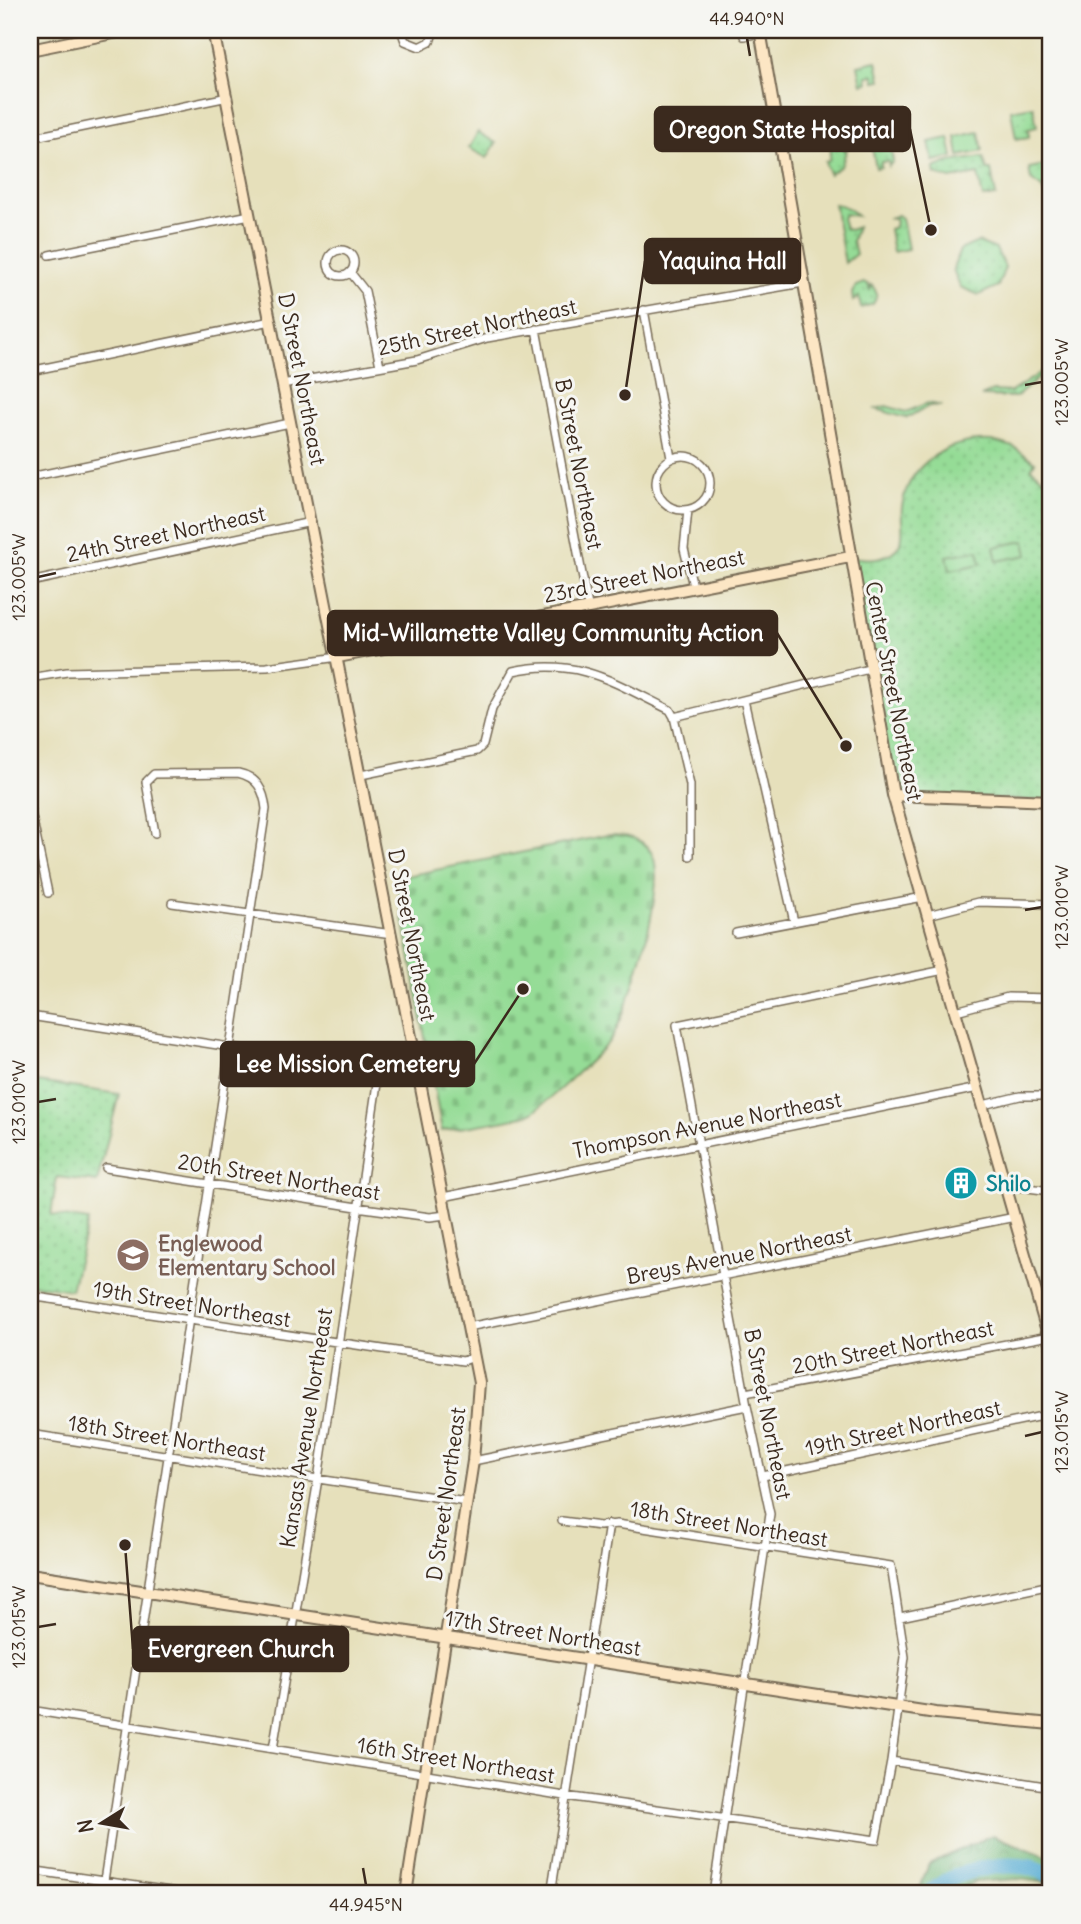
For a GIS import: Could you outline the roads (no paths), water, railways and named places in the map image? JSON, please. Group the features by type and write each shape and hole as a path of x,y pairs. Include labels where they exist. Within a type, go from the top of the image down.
{"street":[{"path":"30,50 128,30"},
{"name":"D Street Northeast","path":"214,30 480,1392 473,1461 406,1894"},
{"path":"401,30 405,41 420,47 430,42 434,30"},
{"path":"744,36 760,32"},
{"name":"Center Street Northeast","path":"760,32 892,795 1048,1322 1050,1340"},
{"path":"30,138 228,97"},
{"path":"49,255 250,215"},
{"path":"350,272 365,291 380,366"},
{"name":"25th Street Northeast","path":"282,384 438,355 487,338 803,283"},
{"path":"644,310 671,458"},
{"path":"30,371 271,321"},
{"name":"B Street Northeast","path":"536,329 588,606"},
{"path":"30,477 290,423"},
{"path":"688,456 696,459 707,471 708,494 696,507 688,510 671,508 658,496 655,479 658,470 671,458 688,456"},
{"path":"688,510 684,549 693,586"},
{"name":"24th Street Northeast","path":"30,582 311,522"},
{"name":"23rd Street Northeast","path":"30,678 67,672 267,667 338,657 588,606 850,557"},
{"path":"361,775 477,751 483,745 492,709 510,675 516,670 563,666 581,669 670,710 690,785 690,856"},
{"path":"674,717 869,668"},
{"path":"744,700 794,922"},
{"path":"102,1894 251,913 266,809 265,796 249,775 224,771 148,777 147,788 155,833"},
{"path":"892,795 1051,801"},
{"path":"30,807 48,893"},
{"path":"736,933 923,897"},
{"path":"929,915 978,902 1051,904"},
{"path":"172,903 392,934"},
{"name":"B Street Northeast","path":"713,1894 770,1514 747,1406 677,1025 944,970"},
{"path":"956,1011 1008,997 1051,998"},
{"path":"30,1016 405,1074 419,1072"},
{"name":"Kansas Avenue Northeast","path":"273,1749 318,1479 379,1070"},
{"name":"Thompson Avenue Northeast","path":"443,1197 978,1088"},
{"path":"983,1105 1020,1096 1051,1096"},
{"name":"20th Street Northeast","path":"106,1168 430,1217 446,1215"},
{"path":"1008,1189 1020,1187 1051,1191"},
{"name":"Breys Avenue Northeast","path":"468,1327 1016,1217"},
{"name":"19th Street Northeast","path":"30,1296 337,1344 463,1361 474,1357"},
{"name":"20th Street Northeast","path":"745,1393 1050,1340"},
{"path":"473,1461 747,1406"},
{"name":"19th Street Northeast","path":"763,1476 1051,1414"},
{"name":"18th Street Northeast","path":"30,1434 466,1502"},
{"name":"18th Street Northeast","path":"562,1521 600,1527 608,1524 891,1566 900,1617"},
{"path":"551,1894 585,1658 608,1524"},
{"name":"17th Street Northeast","path":"30,1574 899,1707 1051,1724"},
{"path":"1051,1585 900,1617 905,1657 891,1761 1051,1787"},
{"name":"16th Street Northeast","path":"30,1710 565,1796 876,1840 891,1761"},
{"path":"30,1870 190,1894"}],"waterway":[{"path":"930,1894 954,1877 988,1867 1023,1866 1051,1876"}],"place":[{"name":"Oregon State Hospital","path":"931,230"},
{"name":"Yaquina Hall","path":"625,395"},
{"name":"Mid-Willamette Valley Community Action","path":"846,746"},
{"name":"Lee Mission Cemetery","path":"523,989"},
{"name":"Shilo","path":"961,1183"},
{"name":"Englewood Elementary School","path":"133,1255"},
{"name":"Evergreen Church","path":"125,1545"}]}
